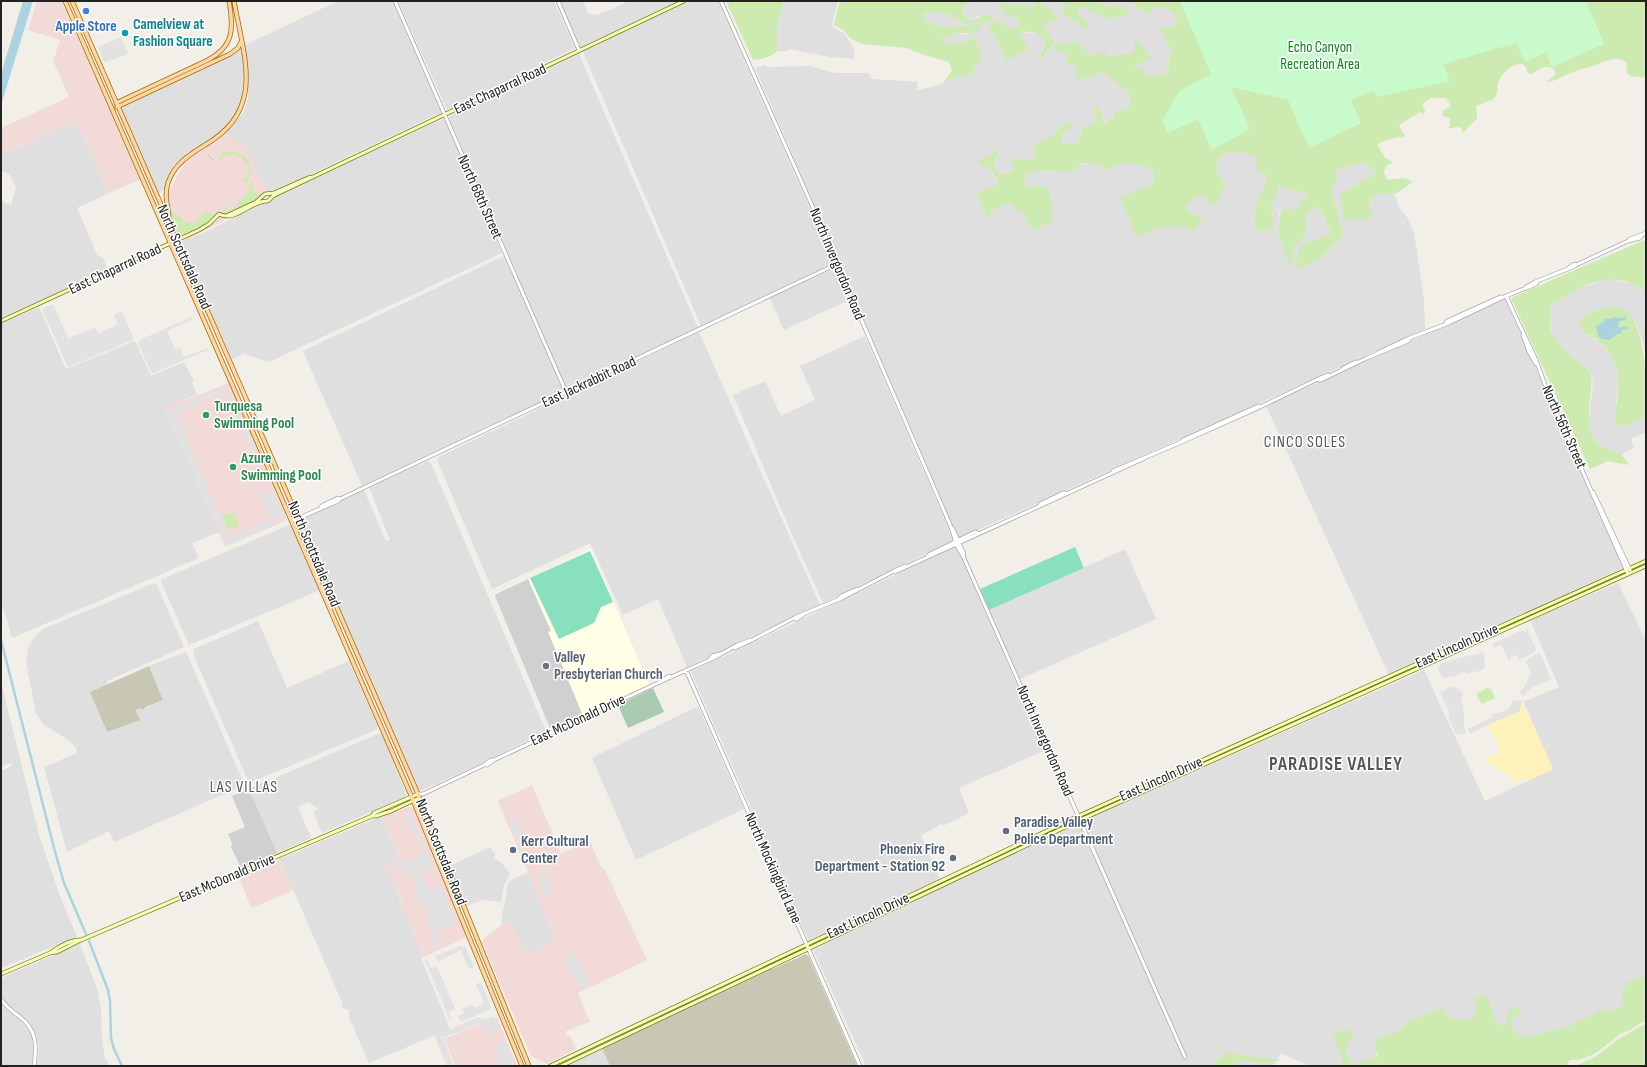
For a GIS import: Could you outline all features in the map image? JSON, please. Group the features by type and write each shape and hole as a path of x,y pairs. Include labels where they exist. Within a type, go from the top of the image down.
{"main road":[{"name":"North Scottsdale Road","path":"65,1 172,243 412,799 522,1066"},
{"name":"North Scottsdale Road","path":"72,1 419,796 529,1066"},
{"path":"112,107 116,102 174,76 210,58 223,49 228,42 232,31 229,1"},
{"path":"169,223 166,203 166,189 173,171 183,160 221,135 230,126 239,113 243,102 247,79 234,1"},
{"name":"East Chaparral Road","path":"1,321 172,243 210,224 218,214 225,217 233,216 254,204 265,194 270,196 316,176 684,1"},
{"path":"112,107 118,107 233,52 240,46 241,42"},
{"path":"174,76 176,80"},
{"name":"East Chaparral Road","path":"254,204 269,201 270,196"},
{"path":"263,197 265,201"},
{"path":"260,448 267,446"},
{"path":"268,466 274,463"},
{"name":"East Lincoln Drive","path":"1080,818 1322,706 1646,561"},
{"name":"East Lincoln Drive","path":"561,1066 751,976 894,903 992,857 1646,566"},
{"path":"1322,706 1324,710"},
{"name":"East McDonald Drive","path":"1,974 50,953 57,952 81,940 372,816 374,813 419,796"},
{"name":"East Lincoln Drive","path":"855,924 895,908 971,872 1040,836"},
{"path":"992,857 994,861"},
{"path":"969,868 971,872"},
{"path":"894,903 895,908"},
{"name":"East Lincoln Drive","path":"550,1066 749,972 807,947"},
{"path":"749,972 751,976"}],"street":[{"name":"North 68th Street","path":"395,1 566,392"},
{"path":"558,1 579,50"},
{"name":"North Invergordon Road","path":"721,1 837,264 963,556 1185,1057"},
{"name":"East McDonald Drive","path":"419,796 662,681 738,647 795,618 797,619 804,614 957,542 1321,380 1377,353 1408,341 1467,312 1536,284 1536,282 1575,266 1628,241 1640,238 1646,233"},
{"name":"East Jackrabbit Road","path":"292,521 335,499 340,498 837,264"},
{"name":"North 56th Street","path":"1504,297 1523,334 1592,490 1598,508 1630,573"},
{"name":"North Mockingbird Lane","path":"686,670 860,1066"},
{"path":"1,999 9,1009 27,1023 33,1032 36,1046 34,1066"}],"shaded area":[{"path":"37,1 62,1 141,179 109,193 77,122 1,155 1,128 69,97 53,61 60,40 28,30"},
{"path":"338,1 392,1 441,111 440,113 271,193 265,188 236,143 226,133 243,113 248,99 248,76 245,45"},
{"path":"398,1 554,1 575,48 447,110"},
{"path":"560,1 583,1 588,13 596,15 629,1 679,1 580,48"},
{"path":"689,1 718,1 834,263 701,326 583,52"},
{"path":"783,1 838,1 832,25 834,28 844,33 855,50 853,59 830,57 788,49 787,51 777,51 777,27"},
{"path":"971,1 1037,1 1063,1 1065,8 1062,13 1088,30 1087,22 1078,15 1079,8 1084,8 1108,19 1114,7 1104,6 1098,1 1127,1 1133,5 1153,9 1158,7 1172,11 1177,21 1175,26 1159,27 1172,52 1169,59 1168,71 1160,75 1143,76 1134,65 1134,53 1117,54 1109,57 1091,56 1053,48 1065,53 1068,58 1064,64 1074,64 1082,79 1103,72 1130,95 1132,103 1126,110 1102,124 1101,111 1098,106 1092,109 1096,116 1093,125 1082,126 1080,139 1077,144 1062,144 1063,134 1071,129 1056,130 1055,135 1046,140 1033,159 1015,158 1011,172 1004,174 996,172 995,156 999,156 998,152 978,164 990,169 994,177 998,180 1009,179 1032,232 1041,186 1034,188 1023,185 1026,174 1039,170 1047,172 1092,163 1107,170 1126,162 1140,164 1151,169 1154,175 1154,183 1165,226 1180,226 1190,214 1186,207 1193,197 1201,196 1225,185 1216,171 1218,161 1223,153 1238,152 1255,156 1267,175 1267,183 1260,194 1256,205 1257,214 1254,224 1274,224 1271,206 1280,186 1307,194 1297,209 1282,209 1279,213 1280,226 1292,263 1295,245 1306,234 1306,213 1319,207 1332,233 1312,240 1321,257 1344,236 1335,206 1336,201 1330,191 1336,170 1363,162 1376,171 1368,178 1340,194 1373,218 1369,202 1376,194 1385,192 1394,193 1401,211 1407,217 1414,233 1424,298 1425,329 958,538 755,68 765,65 767,67 810,66 833,73 869,73 872,79 918,82 917,90 936,86 955,77 968,76 972,74 977,65 979,46 973,36 963,43 945,44 942,36 955,33 968,35 975,32 962,25 956,28 944,27 929,23 924,18 925,12 948,14 965,23 979,22 986,15 977,16 974,20 970,21 963,13 962,9","holes":["1037,1 1055,14 1044,26 1056,42 1051,44 1045,55 1040,55 1046,42 1043,37 1038,33 1022,32 1002,63 1005,56 993,33 987,27 1005,24 1008,29 1019,27 1020,23 1003,8 1005,3 1014,6 1023,4 1032,8"]},
{"path":"121,37 128,54 104,62 98,47"},
{"path":"241,50 245,72 245,87 242,100 235,115 218,134 187,153 174,165 165,190 158,193 122,110 124,106"},
{"path":"579,54 698,328 567,389 449,118 450,115"},
{"path":"442,119 445,120 502,253 269,362 244,354 232,359 182,247 183,241 203,233 275,197"},
{"path":"77,122 109,193 77,208 97,255 103,258 108,270 1,318 1,201 11,205 16,187 9,174 1,171 1,155"},
{"path":"226,133 236,143 246,146 265,188 271,193 262,197 262,201 186,240 182,235 179,236 176,233 172,224 167,195 187,159 217,141"},
{"path":"504,256 563,391 362,486 303,351"},
{"path":"833,269 847,301 784,330 770,298"},
{"path":"1613,279 1636,285 1646,293 1646,354 1640,333 1633,317 1587,335 1599,342 1613,357 1615,363 1619,378 1614,419 1626,426 1646,416 1646,432 1631,439 1634,448 1621,455 1611,452 1599,444 1592,435 1589,428 1593,384 1591,372 1563,350 1553,337 1549,316 1552,305 1573,291 1600,281"},
{"path":"1505,299 1569,441 1623,568 1389,675 1267,408 1267,405"},
{"path":"53,304 68,338 95,327 98,334 118,324 114,315 122,311 133,340 68,367 42,309"},
{"path":"39,307 66,369 135,341 151,376 184,362 194,381 192,382 197,394 165,409 219,532 192,543 199,558 12,638 1,600 1,324"},
{"path":"192,317 193,319 167,331 175,349 180,348 184,357 207,348 208,350 153,373 151,372 138,343 140,342 139,340"},
{"path":"699,332 820,605 687,667 658,599 623,615 590,543 492,589 437,460 439,457"},
{"path":"865,336 954,541 823,603 793,537 733,395 765,381 781,416 815,400 800,366"},
{"path":"229,383 286,515 285,521 225,547 165,408"},
{"path":"223,387 226,393 195,404 195,406 187,410 186,408 176,415 228,535 226,536 228,539 234,537 233,535 272,519 274,525 227,546 225,545 167,412"},
{"path":"230,391 262,465 258,467 256,457 254,458 249,447 251,446 250,443 248,444 243,431 243,426 241,427 226,393"},
{"path":"428,461 431,463 546,731 481,764 420,791 302,521 303,519 364,490 386,541 390,540 369,487"},
{"path":"274,491 285,515 281,519 282,522 279,523 276,516 271,518 261,496"},
{"path":"289,525 292,527 318,591 189,645 161,582 162,579"},
{"path":"956,546 1046,750 959,788 969,813 943,826 942,824 921,835 940,879 809,941 691,672"},
{"path":"591,549 649,684 583,716 548,632 550,630 528,579"},
{"path":"1125,549 1156,619 1020,679 989,610"},
{"name":"Valley Presbyterian Church","path":"528,579 551,631 548,632 583,716 554,729 550,728 495,596 496,594"},
{"path":"154,583 157,585 184,647 107,681 108,685 90,692 107,732 135,710 140,708 143,710 163,700 149,666 186,652 245,785 114,842 109,831 67,852 44,767 77,753 76,748 68,740 43,724 36,713 26,662 28,648 41,630"},
{"path":"1618,583 1646,641 1646,1010 1515,1044 1380,1042 1373,1066 1309,1066 1281,1053 1273,1066 866,1066 813,950 1074,825 1424,670 1485,801 1553,769 1524,703 1525,701 1559,687 1530,620"},
{"path":"258,621 287,688 349,661 378,727 376,730 249,783 193,654 194,649"},
{"path":"1527,629 1536,649 1533,653 1519,660 1517,655 1510,658 1511,660 1509,661 1501,645 1495,648 1492,644 1523,630 1525,632"},
{"path":"1484,652 1485,667 1483,670 1466,674 1465,672 1460,673 1460,675 1445,678 1441,676 1437,667 1440,666 1440,663"},
{"path":"1540,653 1551,679 1538,686 1535,683 1536,685 1523,696 1519,692 1525,686 1531,672 1526,662 1530,657"},
{"path":"149,666 163,700 146,707 143,710 140,708 135,710 140,720 107,732 90,692"},
{"path":"1,682 39,835 60,896 77,937 1,968 1,771 10,767 12,764 11,763 1,767"},
{"path":"1451,687 1457,688 1462,692 1463,696 1461,697 1464,713 1465,734 1456,734 1448,717 1450,714 1440,692"},
{"path":"653,688 664,712 628,728 618,705"},
{"path":"1522,700 1520,711 1483,727 1471,734 1469,732 1468,729 1493,717 1493,714 1506,711 1510,707 1512,701"},
{"path":"698,706 744,809 636,860 592,758"},
{"path":"380,733 406,793 406,797 322,833 313,812 318,809 309,802 298,807 311,838 277,853 249,789"},
{"path":"532,785 561,854 590,841 600,865 605,870 647,960 578,993 590,1022 566,1031 566,1035 571,1037 576,1049 547,1064 531,1056 482,942 485,937 503,924 511,922 523,948 528,953 556,940 498,801"},
{"path":"249,789 277,853 241,868 231,847 232,843 228,834 245,827 232,796"},
{"path":"409,807 413,808 466,934 465,938 424,957 419,945 414,939 415,935 406,915 403,912 403,904 393,883 391,882 385,863 399,857 382,816"},
{"path":"409,811 433,868 421,874 429,891 441,887 455,923 445,928 443,924 435,928 441,942 438,944 439,948 437,949 430,934 431,928 428,927 426,916 431,914 425,902 421,903 416,899 413,891 418,889 414,878 411,874 407,876 400,865 391,869 389,863 400,858 405,862 424,853 414,829 410,831 404,817"},
{"path":"382,816 399,858 385,864 415,935 414,939 419,945 424,957 421,958 450,1029 369,1063 349,1017 349,1011 347,1009 343,1009 343,1005 280,859"},
{"path":"514,818 526,845 522,847 520,844 518,845 508,821"},
{"path":"490,847 495,854 494,859 501,862 510,874 504,885 501,902 482,900 466,906 449,866"},
{"path":"280,859 294,890 251,908 239,877"},
{"path":"543,870 551,890 550,893 545,895 538,878 538,871"},
{"path":"528,872 556,940 528,953 523,948 511,922 501,923 508,883"},
{"path":"80,944 97,988 101,1008 102,1040 105,1059 110,1066 37,1066 39,1047 36,1034 28,1021 5,1002 1,994 1,978"},
{"path":"460,946 465,946 474,967 469,969 461,950 437,962 435,956"},
{"path":"576,953 588,980 586,981 587,987 582,989 576,983 565,957"},
{"path":"806,954 809,957 857,1066 610,1066 602,1048 764,971 775,968"},
{"path":"427,959 430,968 437,966 455,1009 449,1012 452,1020 450,1020 425,960"},
{"path":"481,982 491,1005 490,1010 461,1022 458,1016 464,1013 462,1009 472,1005 474,1008 484,1003 476,984"},
{"path":"1,1003 22,1021 31,1034 34,1050 32,1066 1,1066"},
{"path":"494,1016 499,1027 498,1030 488,1034 481,1023 443,1038 454,1066 447,1066 435,1037 437,1036 436,1035 479,1017 485,1020"},
{"path":"497,1017 517,1066 454,1066 455,1064 444,1039"},
{"path":"505,1040 515,1066 498,1066 498,1056 492,1045"},
{"path":"602,1048 610,1066 565,1066"}],"green space":[{"path":"726,1 783,1 777,27 777,51 766,58 753,60"},
{"path":"840,1 971,1 962,9 963,13 970,21 987,15 994,17 984,24 979,22 965,24 948,14 925,12 924,18 936,25 951,27 980,25 982,27 970,34 953,33 952,36 942,36 945,44 963,43 973,36 981,55 981,62 977,65 972,74 968,76 955,77 944,82 952,70 949,62 906,48 862,44 851,39 843,30 834,25"},
{"path":"1037,1 1046,6 1059,19 1045,24 1044,26 1056,42 1051,45 1040,60 1040,55 1046,42 1039,34 1022,32 1020,34 1029,50 1002,63 1005,56 993,33 987,27 999,20 1008,28 1013,29 1019,27 1020,23 1013,16 1007,15 1003,8 997,4 1023,4 1032,8"},
{"path":"1063,1 1098,1 1105,6 1110,7 1118,4 1128,9 1127,15 1108,19 1084,8 1079,8 1078,15 1087,22 1089,28 1088,30 1061,13 1065,8"},
{"path":"1127,1 1646,1 1646,78 1630,76 1627,72 1626,62 1617,59 1573,72 1549,82 1546,82 1555,75 1555,70 1548,67 1543,67 1532,74 1527,73 1527,69 1523,64 1512,66 1501,77 1495,97 1492,100 1476,106 1477,119 1463,133 1461,128 1457,127 1447,129 1450,125 1450,118 1443,116 1442,111 1451,106 1446,98 1431,98 1422,104 1425,111 1424,115 1420,112 1399,125 1405,136 1377,144 1385,158 1394,162 1386,166 1384,172 1387,180 1404,178 1413,182 1396,193 1382,193 1373,197 1369,202 1373,218 1344,221 1340,194 1368,178 1376,171 1363,162 1336,170 1337,181 1330,191 1336,201 1335,206 1344,236 1321,257 1301,269 1298,269 1296,262 1300,245 1332,233 1319,207 1306,213 1306,234 1295,245 1292,263 1290,266 1278,232 1280,214 1282,209 1297,209 1307,194 1280,186 1271,206 1274,224 1270,231 1258,230 1254,224 1256,205 1266,183 1267,175 1257,170 1255,156 1238,152 1224,153 1218,161 1216,171 1225,185 1219,199 1212,205 1201,196 1194,197 1186,207 1190,214 1204,217 1193,231 1185,228 1165,227 1137,237 1120,198 1154,183 1154,175 1151,169 1133,163 1119,165 1107,170 1097,165 1084,163 1072,172 1042,171 1026,174 1024,185 1032,187 1046,187 1050,195 1052,206 1052,221 1032,232 1025,216 1010,202 995,209 988,218 977,194 999,183 990,169 978,164 978,162 996,151 998,152 999,156 995,156 996,172 1004,174 1011,172 1013,168 1012,160 1015,158 1033,159 1036,154 1033,145 1054,135 1063,125 1071,122 1072,124 1071,129 1063,134 1062,143 1076,144 1080,139 1082,126 1093,125 1096,116 1092,109 1098,106 1101,111 1103,124 1113,118 1115,110 1126,110 1131,103 1130,95 1103,72 1082,79 1075,78 1076,67 1074,64 1064,64 1068,58 1065,53 1053,49 1056,45 1076,41 1091,56 1104,51 1109,57 1117,54 1134,53 1134,42 1138,41 1151,59 1135,65 1136,69 1142,68 1144,76 1160,75 1168,71 1169,59 1172,52 1159,27 1175,26 1177,21 1172,11 1158,7 1153,9 1151,14 1148,14"},
{"name":"Echo Canyon Recreation Area","path":"1180,1 1586,1 1604,44 1552,67 1546,53 1525,62 1516,43 1443,64 1450,81 1378,97 1373,91 1351,100 1361,123 1309,148 1288,100 1231,87 1250,129 1212,150 1198,119 1168,133 1162,121 1179,91 1211,74"},
{"path":"225,151 237,152 245,157 249,162 252,172 247,183 241,179 249,176 248,169 250,170 239,156 227,155 221,157 220,165 219,157"},
{"path":"251,182 254,185 251,192 253,189 252,191 255,194 258,190 259,192 256,194 258,193 256,200 224,214 223,211 227,206 227,209 230,211 238,205 249,192 248,190 250,187 248,186"},
{"path":"169,212 175,213 185,221 191,223 197,221 202,215 208,212 212,212 215,215 209,223 179,236 175,233"},
{"path":"1644,240 1646,244 1646,293 1640,288 1627,282 1607,280 1578,289 1552,305 1550,327 1554,336 1566,352 1591,372 1589,419 1593,437 1602,446 1622,456 1629,465 1608,461 1590,469 1511,298"},
{"path":"1618,306 1632,316 1638,329 1645,366 1646,416 1626,426 1617,425 1614,419 1618,378 1613,359 1599,342 1584,332 1580,327 1580,323 1583,318 1592,312"},
{"path":"233,512 239,526 228,530 222,516"},
{"path":"1075,547 1084,568 989,610 980,589"},
{"path":"590,551 613,602 601,607 594,623 559,639 530,578"},
{"path":"1487,688 1491,689 1495,698 1482,704 1476,694"},
{"path":"1644,976 1646,986 1646,1021 1620,1034 1590,1056 1577,1060 1570,1060 1568,1066 1339,1066 1342,1063 1342,1058 1332,1035 1348,1029 1352,1031 1354,1036 1346,1046 1346,1053 1352,1064 1357,1064 1378,1056 1374,1046 1376,1040 1387,1034 1398,1032 1410,1020 1443,1008 1448,1017 1459,1020 1471,1019 1476,1011 1474,998 1482,995 1488,1000 1496,1022 1502,1026 1507,1022 1509,1011 1516,1006 1523,1012 1512,1019 1511,1024 1517,1034 1523,1038 1570,1026 1600,1010 1615,1010 1622,1005 1624,1001 1621,993 1628,981"},
{"path":"1643,1025 1646,1025 1646,1066 1575,1066 1595,1057 1617,1040"},
{"path":"1226,1053 1281,1060 1267,1063 1236,1061 1236,1063 1240,1066 1211,1066"}],"sand":[{"path":"1522,701 1553,769 1528,781 1526,778 1516,783 1512,778 1483,760 1499,753 1498,744 1487,725 1520,711"}],"water":[{"path":"23,1 33,1 1,105 1,74"},
{"path":"1614,317 1626,317 1625,320 1619,321 1618,326 1619,328 1626,326 1628,328 1627,330 1623,329 1621,333 1615,335 1610,340 1602,339 1598,336 1596,326 1604,322 1605,318 1611,319"}],"waterway":[{"path":"208,154 213,160"},
{"path":"1,640 64,883 86,934"},
{"path":"89,941 108,990 110,1001 111,1038 114,1049 122,1066"}],"place":[{"name":"Apple Store","path":"86,11"},
{"name":"Camelview at Fashion Square","path":"125,33"},
{"name":"Turquesa Swimming Pool","path":"206,415"},
{"name":"Azure Swimming Pool","path":"233,467"},
{"name":"Valley Presbyterian Church","path":"546,666"},
{"name":"Paradise Valley Police Department","path":"1006,831"},
{"name":"Kerr Cultural Center","path":"513,850"},
{"name":"Phoenix Fire Department - Station 92","path":"953,858"}],"district":[{"name":"CINCO SOLES","path":"1305,442"},
{"name":"PARADISE VALLEY","path":"1336,764"},
{"name":"LAS VILLAS","path":"244,787"}]}
